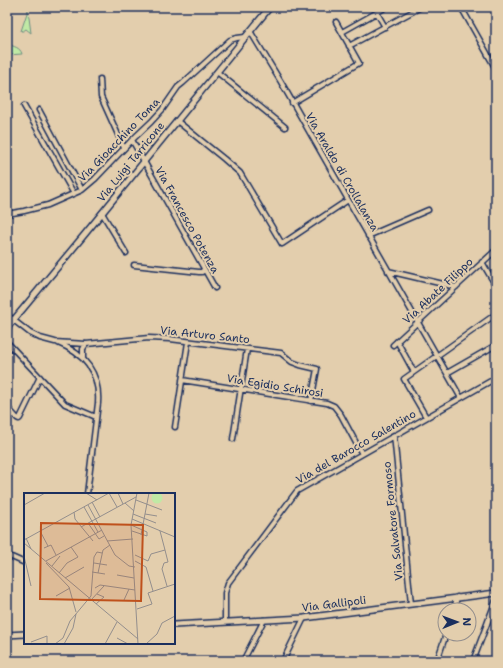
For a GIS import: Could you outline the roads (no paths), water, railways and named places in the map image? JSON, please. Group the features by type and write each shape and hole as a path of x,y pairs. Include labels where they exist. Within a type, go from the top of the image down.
{"main road":[{"name":"Via Luigi Tarricone","path":"7,328 270,7"},
{"name":"Via Gallipoli","path":"175,625 304,618 496,593"},
{"path":"7,635 24,634"}],"street":[{"path":"350,46 421,7"},
{"path":"461,7 496,69"},
{"path":"342,32 383,9"},
{"path":"377,13 384,27"},
{"path":"292,103 359,63 336,22"},
{"name":"Via Araldo di Crollalanza","path":"250,31 461,398"},
{"name":"Via Gioacchino Toma","path":"7,214 48,205 82,190 95,179 151,122 173,96 178,87 230,40 245,37"},
{"path":"217,72 285,126"},
{"path":"100,79 101,97 124,148"},
{"path":"24,106 74,194"},
{"path":"39,110 82,190"},
{"path":"177,121 240,173 282,244 348,200"},
{"name":"Via Francesco Potenza","path":"132,140 215,288"},
{"path":"368,236 428,210"},
{"path":"102,213 126,253"},
{"name":"Via Abate Filippo","path":"393,345 496,250"},
{"path":"482,262 496,286"},
{"path":"134,265 199,272 202,272 204,269"},
{"path":"388,271 456,287"},
{"path":"426,417 404,379 496,314"},
{"name":"Via Arturo Santo","path":"7,315 30,333 40,338 66,346 83,358"},
{"name":"Via Arturo Santo","path":"55,342 86,344 149,338 170,339 247,350 281,353 292,362 317,369 311,401"},
{"path":"397,341 414,372"},
{"path":"7,342 65,404 96,417"},
{"path":"175,427 188,342"},
{"path":"86,344 83,349 83,358 91,370 99,393 87,493"},
{"path":"447,373 496,345"},
{"path":"233,439 247,350"},
{"path":"7,407 17,418 20,418 40,376"},
{"name":"Via del Barocco Salentino","path":"225,622 225,592 228,583 298,491 496,378"},
{"name":"Via Egidio Schirosi","path":"182,380 327,403 334,406 342,415 362,454"},
{"name":"Via Salvatore Formoso","path":"394,435 411,604"},
{"path":"7,555 24,563"},
{"path":"456,602 457,597"},
{"path":"473,661 496,600"},
{"path":"282,661 304,618"},
{"path":"243,661 264,620"},
{"path":"442,661 437,661 443,642"}]}
